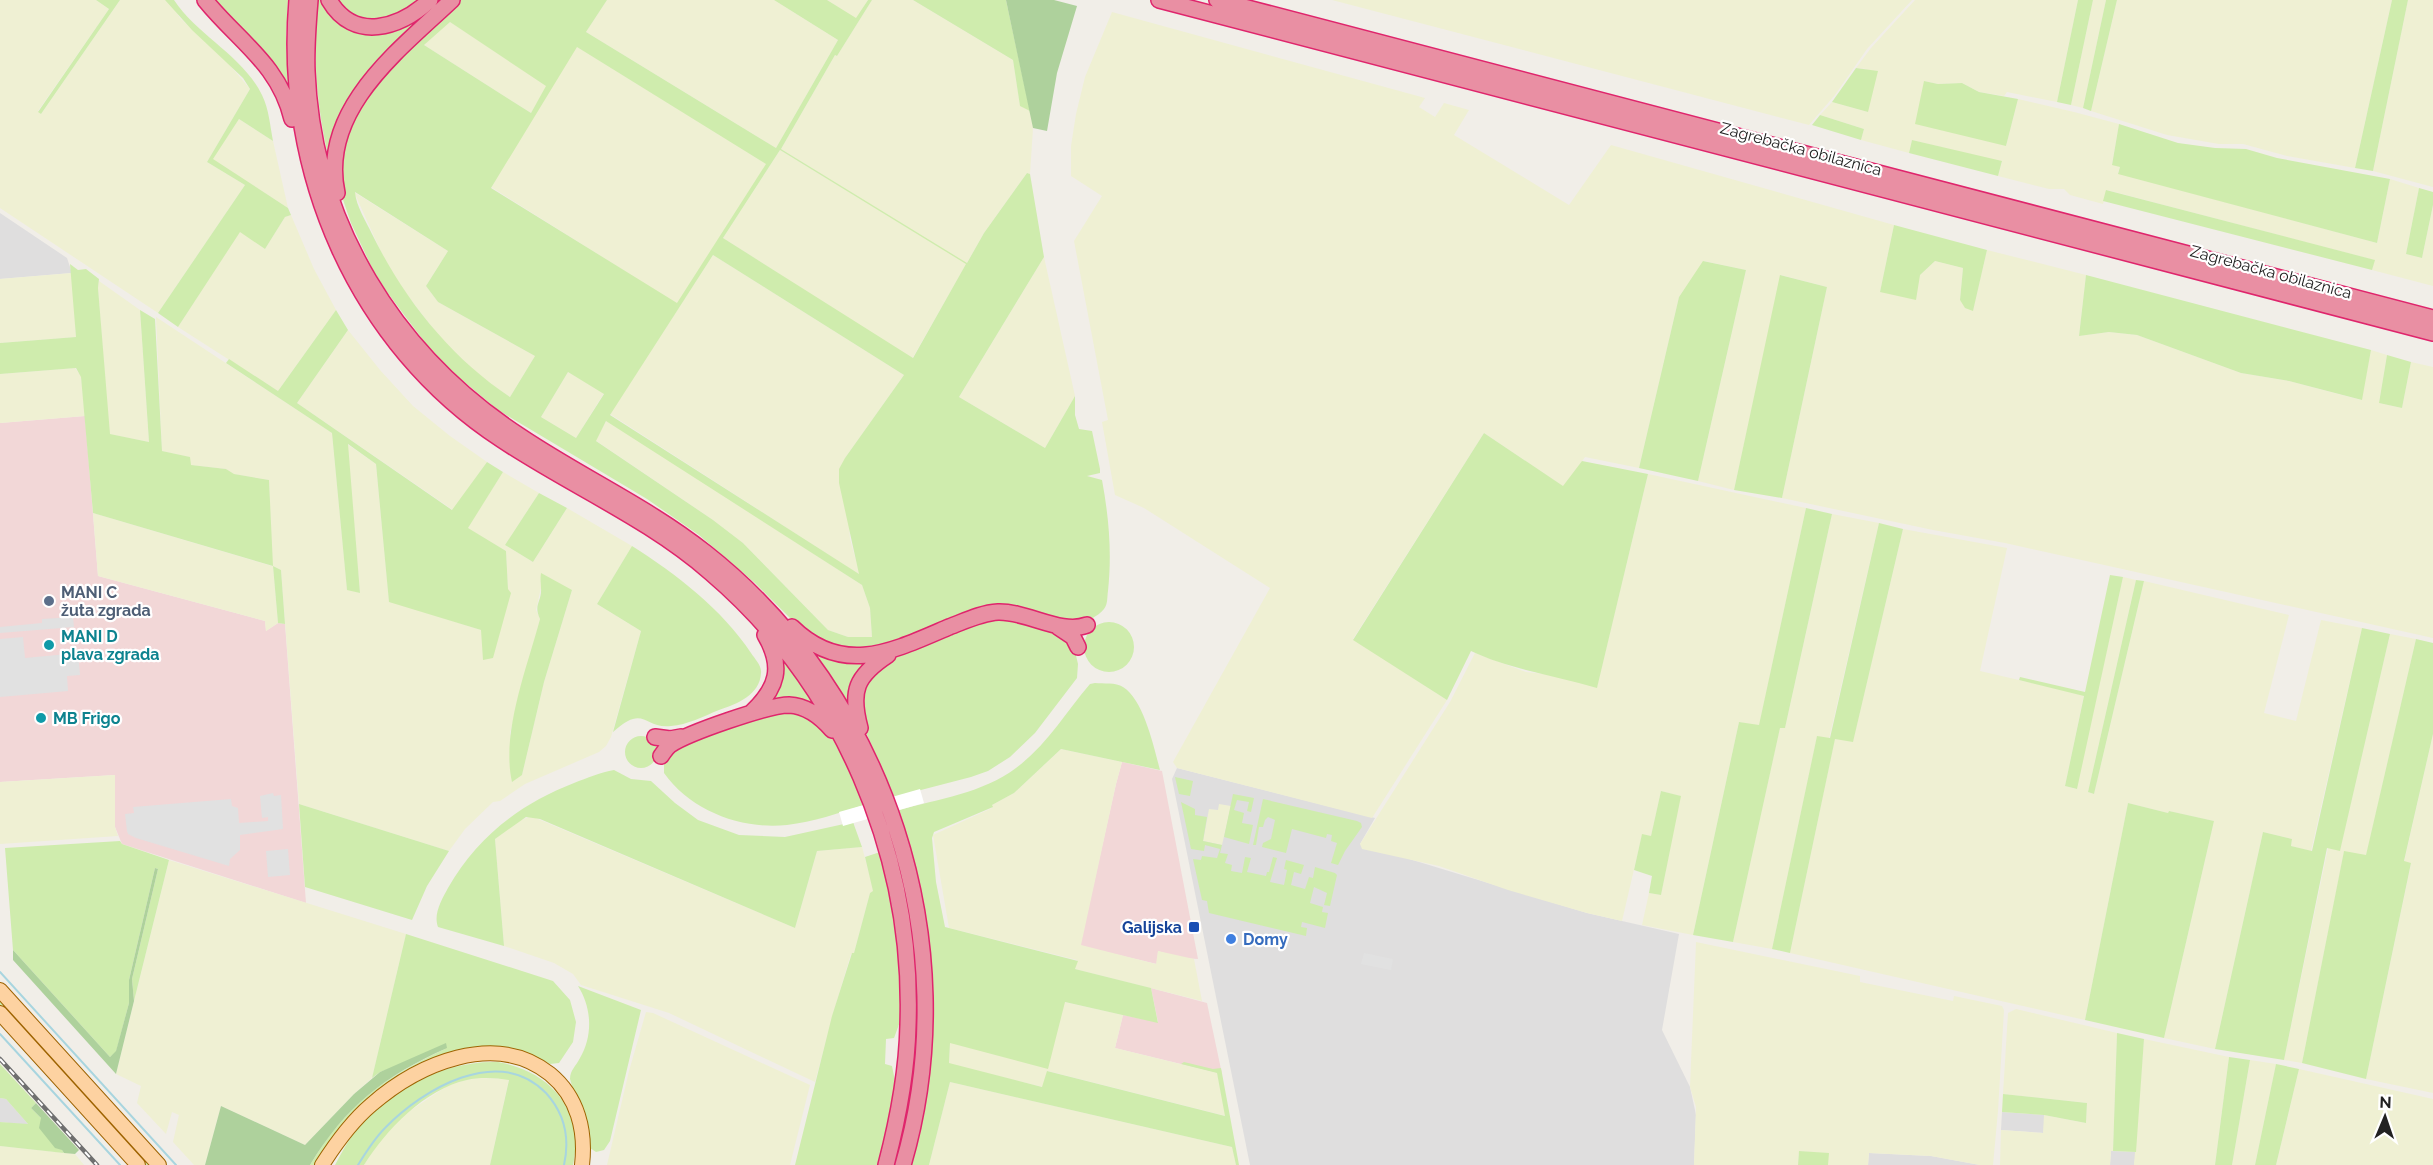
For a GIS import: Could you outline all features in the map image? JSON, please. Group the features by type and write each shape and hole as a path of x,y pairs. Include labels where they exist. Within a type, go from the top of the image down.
{"highway":[{"path":"205,0 254,50 275,78 291,113 306,180 317,194"},
{"path":"297,0 294,45 296,94 302,137 317,194 345,262 381,323 417,366 451,400 498,438 643,523 711,573 752,611 792,659 861,757"},
{"path":"310,0 307,73 315,136 326,181 338,216 358,261 402,330 427,360 472,402 522,438 656,516 729,572 774,617 844,710 861,757 898,831 908,864 922,949 925,1025 922,1064 913,1126 903,1165"},
{"path":"329,0 337,11 353,21 381,27 391,26 405,20 430,0"},
{"path":"358,261 357,247 336,189 336,151 342,128 353,106 386,62 452,0"},
{"name":"Zagrebačka obilaznica","path":"1159,0 2433,333"},
{"name":"Zagrebačka obilaznica","path":"1216,0 2433,318"},
{"path":"729,572 754,588 807,640 825,650 863,656 898,649"},
{"path":"749,714 768,695 776,668 771,645 752,611"},
{"path":"886,1165 896,1126 905,1071 908,1022 907,966 899,905 890,863 867,789 861,757 856,712 857,688 865,671 898,649 972,618 996,612 1024,615 1075,628 1088,625"},
{"path":"1053,624 1073,637 1078,647"},
{"path":"662,756 672,744 687,736 749,714 789,705 809,710 861,757"},
{"path":"655,737 670,739 687,736"}],"main road":[{"path":"0,990 159,1165"},
{"path":"0,1013 138,1165"},
{"path":"322,1165 355,1120 384,1094 437,1064 471,1054 486,1053 530,1062 546,1071 566,1090 578,1113 584,1137 582,1165"}],"shaded area":[{"path":"0,213 67,258 72,273 0,279"},
{"path":"85,416 98,576 265,621 266,631 278,623 285,624 306,903 122,844 115,827 115,775 0,782 0,423"},
{"path":"73,617 74,627 0,633 0,627 42,623 42,619"},
{"path":"23,637 25,658 78,653 80,675 67,676 68,691 0,697 0,639"},
{"path":"1122,762 1162,771 1198,959 1181,958 1158,951 1157,964 1080,946"},
{"path":"1177,768 1375,818 1360,844 1587,913 1679,934 1662,1030 1690,1087 1696,1115 1694,1165 1250,1165 1172,779"},
{"path":"273,793 274,796 281,795 283,829 240,835 240,850 230,859 229,866 136,838 127,831 125,814 134,813 133,807 231,799 232,806 238,808 239,823 268,821 268,817 262,818 260,796"},
{"path":"288,849 290,875 268,877 266,851"},
{"path":"1364,953 1393,959 1391,970 1361,964"},
{"path":"1151,988 1207,1003 1222,1074 1115,1048 1123,1015 1158,1022"},
{"path":"0,1098 6,1099 29,1125 0,1122"},
{"path":"2002,1112 2044,1115 2044,1133 2001,1130"},
{"path":"2111,1151 2136,1152 2134,1165 2110,1165"},
{"path":"1869,1153 1931,1156 1980,1165 1868,1165"}],"green space":[{"path":"0,0 96,0 109,9 38,111 41,114 120,0 165,0 171,4 180,18 228,63 250,89 207,162 245,185 158,313 0,208"},
{"path":"96,0 120,0 41,114 38,112 109,9"},
{"path":"165,0 174,0 195,25 244,69 254,81 266,106 273,141 239,119 213,159 288,208 291,215 285,217 265,249 240,232 178,327 158,313 245,185 207,162 250,89 243,78 192,30"},
{"path":"212,0 288,0 286,34 288,92"},
{"path":"318,0 324,0 361,28 436,0 446,0 373,70 330,164 317,83"},
{"path":"334,0 424,0 386,23 353,18"},
{"path":"457,0 607,0 586,32 776,148 838,40 774,0 827,0 856,18 868,0 872,0 837,56 835,55 781,149 967,263 984,233 1027,173 1030,174 1044,257 959,397 1045,448 1075,396 1075,415 1079,429 1092,431 1100,469 1100,473 1087,476 1102,480 1106,508 1110,563 1107,600 1104,609 1091,619 1076,625 1016,608 879,650 833,648 795,623 755,583 699,535 647,499 498,410 456,375 426,344 373,270 351,223 340,191 338,161 345,131 372,84","holes":["450,22 546,86 531,113 424,45","577,47 766,164 677,303 491,188","780,150 966,264 913,358 723,238","355,192 448,251 426,286 438,302 535,356 510,397 468,364 430,325 385,258 357,203","713,255 904,375 839,469 839,483 859,574 610,415","568,372 604,394 576,438 541,417","606,421 862,585 870,608 872,637 848,637 828,630 743,543 596,441"]},
{"path":"607,0 774,0 838,40 776,148 586,32"},
{"path":"827,0 868,0 856,19"},
{"path":"872,0 913,0 1013,60 1020,105 1030,111 1033,128 1030,174 1027,173 984,233 912,359 723,238 780,150 928,240 781,149 835,55 837,56"},
{"path":"913,0 1006,0 1030,111 1020,106 1013,60"},
{"path":"1006,0 1054,0 1077,6 1057,73 1047,131 1033,128"},
{"path":"1332,0 1912,0 1867,49 1835,95 1809,125"},
{"path":"1915,0 2078,0 2057,102 2007,92 2004,96 1979,92 1962,83 1938,84 1924,81 2006,146 2018,99 2074,112 2119,124 2112,164 2120,167 2118,173 2377,243 2390,179 2419,188 2406,254 2422,258 2433,205 2433,286 2372,270 2374,260 2107,190 2103,204 2070,195 2064,189 2049,189 1998,176 2002,162 1912,140 1909,153 1861,140 1864,129 1820,115 1832,102 1868,112 1866,69 1856,68"},
{"path":"2078,0 2093,0 2071,105 2057,102"},
{"path":"2093,0 2106,0 2083,108 2071,105"},
{"path":"2106,0 2117,0 2091,111 2083,108"},
{"path":"2117,0 2392,0 2355,168 2287,156 2243,144 2219,144 2167,135 2091,111"},
{"path":"2392,0 2408,0 2373,171 2355,168"},
{"path":"2408,0 2433,0 2433,187 2373,171"},
{"path":"1112,12 1425,98 1419,107 1435,117 1444,103 1469,110 1454,135 1569,205 1611,145 1894,225 1880,292 1920,275 1935,261 1963,268 1960,300 1973,310 1987,250 2086,275 2079,336 2109,332 2137,335 2241,373 2289,381 2361,400 2371,350 2387,355 2379,403 2402,408 2411,362 2433,367 2433,638 2005,543 1782,498 1827,287 1781,275 1734,490 1698,481 1746,270 1704,261 1679,297 1639,468 1585,457 1564,487 1484,433 1353,639 1447,700 1372,818 1177,768 1173,762 1270,588 1144,508 1115,495 1102,422 1108,420 1074,241 1102,196 1071,176 1071,146 1085,77"},
{"path":"449,21 547,86 531,113 424,45"},
{"path":"576,46 767,164 677,304 491,187"},
{"path":"1856,68 1878,71 1868,112 1832,102"},
{"path":"1924,81 1938,84 1962,83 1979,92 2018,99 2006,146 1915,124"},
{"path":"1820,115 1864,129 1861,140 1812,125"},
{"path":"239,119 273,141 288,208 212,159"},
{"path":"2119,124 2178,143 2246,149 2277,158 2390,179 2377,243 2118,174 2120,167 2112,165"},
{"path":"1912,140 2002,161 1998,176 1909,153"},
{"path":"2419,188 2433,192 2433,205 2422,258 2406,254"},
{"path":"2106,190 2375,260 2372,270 2103,201"},
{"path":"354,192 448,251 426,286 438,302 535,356 510,397 483,379 442,340 404,291 386,263"},
{"path":"291,215 314,269 336,310 278,391 178,327 240,231 265,249 285,217"},
{"path":"1894,225 1987,250 1973,311 1965,308 1960,300 1963,268 1935,261 1920,275 1916,300 1880,292"},
{"path":"713,255 904,375 845,458 850,539 860,575 610,414"},
{"path":"1044,257 1075,396 1045,448 959,397"},
{"path":"1703,261 1746,270 1698,481 1639,468 1679,297"},
{"path":"70,264 78,270 86,269 99,279 110,434 149,442 140,310 155,319 162,451 190,457 191,465 226,469 234,474 269,480 273,566 93,513 81,377 76,368 0,374 0,343 76,337"},
{"path":"72,273 76,337 0,343 0,279"},
{"path":"1780,275 1827,287 1782,498 1734,490"},
{"path":"2086,275 2371,350 2362,400 2289,381 2241,373 2137,335 2109,332 2079,336"},
{"path":"99,281 140,310 149,442 109,434"},
{"path":"336,310 348,330 297,403 452,510 487,462 503,472 468,528 506,551 508,589 511,593 493,658 483,660 481,630 389,602 376,464 348,444 360,593 347,590 332,433 226,363 229,359 278,391"},
{"path":"156,317 332,433 347,589 360,593 347,444 376,464 389,601 481,630 508,589 506,551 467,528 503,472 539,493 505,545 533,562 567,508 632,546 597,604 641,631 611,737 606,746 599,752 525,784 500,801 493,802 465,829 449,851 299,804 281,570 273,566 278,623 266,631 265,621 98,576 93,513 272,566 269,480 233,474 226,469 190,465 189,457 162,451","holes":["541,588 572,590 544,682 522,775 510,733 540,619 536,610"]},
{"path":"348,330 413,406 487,462 453,510 297,403"},
{"path":"2387,355 2411,362 2402,408 2379,403"},
{"path":"75,368 81,376 85,416 0,423 0,374"},
{"path":"568,372 604,393 576,438 541,417"},
{"path":"607,420 862,585 870,608 872,637 848,637 828,630 743,543 595,440"},
{"path":"1484,433 1563,486 1582,461 1648,474 1597,688 1517,668 1471,651 1447,700 1353,640"},
{"path":"1648,474 1806,508 1759,726 1739,722 1693,935 1642,925 1649,893 1661,895 1680,796 1661,791 1651,836 1642,835 1622,921 1508,890 1439,866 1362,849 1360,844 1450,702 1475,653 1526,672 1554,675 1597,687"},
{"path":"539,493 567,508 533,562 505,545"},
{"path":"1806,508 1832,514 1785,728 1780,728 1733,942 1693,935 1739,722 1759,725"},
{"path":"1832,514 1879,523 1829,739 1817,737 1772,949 1733,942 1780,727 1785,728"},
{"path":"1879,523 1903,529 1853,742 1835,739 1790,953 1772,949 1817,736 1830,738"},
{"path":"1903,529 2007,548 1980,671 2084,695 2065,786 2076,789 2123,577 2136,580 2088,792 2094,794 2144,581 2289,615 2264,713 2296,721 2321,620 2362,628 2311,851 2291,846 2292,839 2263,832 2215,1049 2164,1038 2214,821 2128,803 2085,1020 1790,953 1835,738 1853,741"},
{"path":"632,546 665,568 697,594 739,637 761,670 757,687 746,698 683,724 662,726 638,718 632,719 613,732 641,631 597,604"},
{"path":"273,566 281,570 285,624 278,623"},
{"path":"541,573 572,590 544,682 522,775 512,782 510,743 517,700 540,619 537,610 541,593"},
{"path":"2110,575 2123,577 2077,789 2065,786 2084,696 2019,680 2020,677 2085,692"},
{"path":"2136,580 2144,581 2094,794 2088,792"},
{"path":"999,618 1033,622 1073,643 1078,664 1077,678 1035,733 1010,757 988,771 971,777 894,797 865,730 861,686 889,658 959,628"},
{"path":"1109,622 1118,624 1129,633 1134,647 1132,656 1123,667 1109,672 1100,670 1089,661 1084,647 1086,638 1095,627"},
{"path":"2362,628 2390,634 2340,851 2327,848 2284,1060 2215,1049 2263,832 2292,839 2291,846 2312,851"},
{"path":"2390,634 2416,639 2366,856 2344,852 2302,1063 2284,1060 2328,848 2340,850"},
{"path":"2416,639 2433,643 2433,734 2404,861 2411,863 2366,1079 2302,1063 2344,851 2366,855"},
{"path":"810,647 871,660 850,707"},
{"path":"780,655 817,709 766,705"},
{"path":"1090,684 1117,684 1130,693 1137,702 1147,725 1160,770 1061,749 1014,793 992,805 993,807 934,832 932,838 936,882 945,927 1078,961 1075,969 1151,988 1158,1023 1065,1002 1048,1069 950,1043 949,1063 1042,1087 1047,1071 1225,1116 1217,1073 1181,1064 1184,1062 1213,1069 1221,1068 1239,1165 1236,1165 1232,1147 950,1082 929,1165 910,1165 927,1073 931,1030 931,987 922,901 899,810 960,794 1003,777 1037,750"},
{"path":"798,710 830,733 849,769 864,805 797,824 770,826 753,824 735,821 703,807 688,798 664,773 664,762 678,745 775,711"},
{"path":"2433,734 2433,1093 2366,1079 2411,864 2404,862"},
{"path":"641,736 652,741 657,752 652,763 641,768 630,763 625,752 630,741"},
{"path":"1061,749 1122,762 1081,945 1156,964 1158,951 1194,959 1202,1001 1075,969 1077,960 949,928 933,835 992,808 992,805 1014,793"},
{"path":"614,770 631,779 651,781 698,820 739,835 785,837 853,822 862,847 817,851 795,928 540,819 526,817 495,839 504,946 438,927 437,912 448,888 472,853 486,838 518,812 554,791 594,775"},
{"path":"115,775 115,827 118,836 0,844 0,782"},
{"path":"1175,777 1193,781 1190,796 1179,794"},
{"path":"1661,791 1681,796 1661,895 1649,893 1652,876 1634,870 1642,834 1651,836"},
{"path":"1233,794 1254,798 1251,812 1247,811 1249,802 1237,800 1234,810 1244,813 1242,823 1253,825 1249,844 1224,837"},
{"path":"1263,799 1357,821 1362,827 1338,865 1331,863 1337,843 1331,841 1332,835 1327,834 1326,838 1292,829 1286,853 1262,847 1263,843 1271,839 1275,820 1268,817 1263,827 1259,827 1256,845 1253,845"},
{"path":"1181,802 1195,809 1195,815 1207,817 1203,841 1222,845 1220,853 1228,854 1225,863 1232,865 1231,871 1242,873 1245,857 1251,858 1247,872 1266,876 1273,857 1277,858 1270,882 1284,885 1286,860 1304,865 1301,874 1294,872 1291,885 1305,889 1309,877 1313,878 1315,867 1335,873 1337,875 1330,906 1324,905 1327,893 1314,887 1310,903 1323,907 1322,912 1328,913 1325,928 1302,922 1301,927 1307,928 1306,936 1209,913 1207,901 1202,900 1193,859 1201,860 1202,856 1217,858 1220,849 1205,845 1204,851 1191,849"},
{"path":"2128,803 2214,821 2164,1038 2085,1020"},
{"path":"299,804 449,851 427,886 412,920 305,887"},
{"path":"1219,804 1231,806 1222,845 1203,841 1209,809 1218,810"},
{"path":"531,816 795,928 817,851 862,847 874,892 870,893 854,953 851,954 815,1082 669,1013 581,985 573,974 554,963 504,946 495,839 514,823"},
{"path":"120,841 122,844 169,860 134,1001 132,979 158,869 155,868 129,980 129,1003 116,1052 110,1057 13,950 5,848"},
{"path":"880,852 891,895 900,961 901,1019 894,1038 886,1039 885,1064 892,1066 896,1086 879,1165 795,1165 832,1016 852,953 854,953 870,893 873,891 865,857"},
{"path":"169,860 406,934 372,1078 305,1145 221,1106 205,1165 194,1165 173,1142 179,1115 172,1112 166,1134 137,1103 141,1086 116,1074"},
{"path":"155,868 158,869 132,979 134,1001 116,1074 13,960 13,950 110,1057 116,1051 129,1003 129,980"},
{"path":"406,934 553,981 570,1000 576,1022 573,1042 559,1063 550,1064 528,1053 506,1048 423,1064 316,1165 310,1165 338,1125 368,1095 404,1070 447,1048 380,1072 372,1078"},
{"path":"1696,942 1860,976 1860,982 1953,1001 1954,996 2002,1006 2004,1010 1993,1165 1980,1165 1931,1156 1869,1153 1868,1165 1828,1165 1828,1154 1799,1151 1798,1165 1694,1165 1696,1107 1690,1087"},
{"path":"578,986 641,1010 610,1141 604,1150 596,1152 590,1148 570,1079 584,1049 589,1031 586,1003"},
{"path":"0,998 151,1165 145,1165 0,1006"},
{"path":"1064,1002 1123,1015 1115,1048 1217,1073 1226,1116 1048,1071 1043,1087 949,1064 950,1043 1060,1017"},
{"path":"2016,1009 2117,1033 2113,1151 2111,1151 2110,1165 2000,1165 2001,1130 2043,1133 2044,1115 2086,1123 2087,1103 2003,1094 2008,1013"},
{"path":"646,1012 653,1013 810,1085 790,1165 607,1165 629,1071"},
{"path":"2117,1033 2144,1039 2136,1152 2113,1151"},
{"path":"2144,1039 2229,1057 2215,1165 2134,1165"},
{"path":"446,1043 447,1048 404,1070 368,1095 338,1126 310,1165 205,1165 221,1106 305,1145 354,1094 380,1072"},
{"path":"2229,1057 2250,1060 2232,1165 2215,1165"},
{"path":"2250,1060 2276,1064 2255,1165 2232,1165"},
{"path":"498,1062 533,1074 560,1096 574,1127 573,1165 490,1165 509,1080 488,1078 472,1079 436,1092 395,1125 364,1165 335,1165 351,1137 364,1121 397,1093 435,1073 477,1063"},
{"path":"0,1064 36,1103 31,1108 41,1118 64,1153 0,1146 0,1122 28,1124 6,1099 0,1098"},
{"path":"2276,1064 2299,1069 2276,1165 2255,1165"},
{"path":"2299,1069 2433,1099 2433,1165 2276,1165"},
{"path":"479,1078 509,1079 490,1165 364,1165 379,1142 404,1115 447,1086"},
{"path":"950,1082 1232,1147 1236,1165 929,1165"},
{"path":"2003,1094 2087,1103 2086,1123 2044,1115 2002,1112"},
{"path":"36,1103 79,1150 75,1154 64,1153 55,1148 39,1128 41,1118 31,1108"},
{"path":"0,1146 75,1154 84,1165 0,1165"},
{"path":"1799,1151 1829,1153 1828,1165 1798,1165"}],"pier":[{"path":"920,789 924,803 843,826 839,812"}],"waterway":[{"path":"0,972 176,1165"},
{"path":"0,1034 120,1165"},
{"path":"358,1165 381,1132 419,1099 440,1087 484,1072 506,1072 527,1079 546,1093 562,1118 566,1136 564,1165"}],"railway":[{"path":"0,1059 97,1165"}],"place":[{"name":"MANI C žuta zgrada","path":"49,601"},
{"name":"MANI D plava zgrada","path":"49,645"},
{"name":"MB Frigo","path":"41,718"},
{"name":"Galijska","path":"1194,927"},
{"name":"Domy","path":"1231,939"}]}
